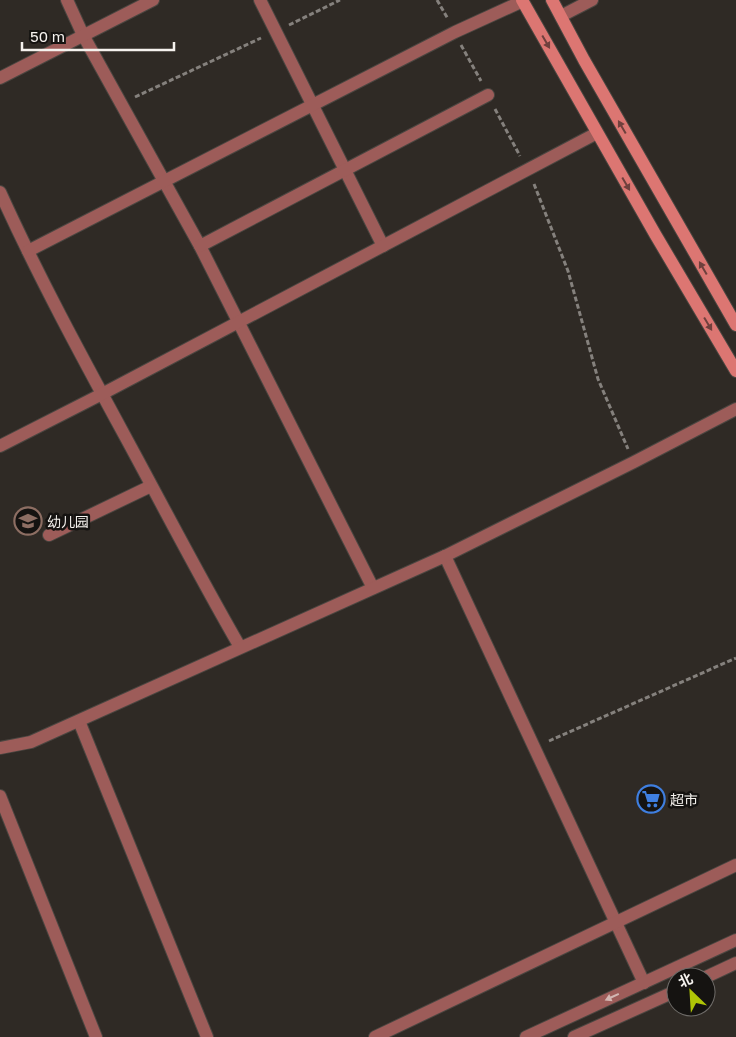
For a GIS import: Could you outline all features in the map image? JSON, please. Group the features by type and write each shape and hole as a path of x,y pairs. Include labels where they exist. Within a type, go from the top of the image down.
{"street":[{"path":"67,0 83,35 200,246 373,588"},
{"path":"0,78 153,0"},
{"path":"260,0 383,246"},
{"path":"552,0 736,325"},
{"path":"561,16 592,0"},
{"path":"28,251 455,32 522,1 736,371"},
{"path":"200,246 488,95"},
{"path":"0,446 597,133"},
{"path":"0,192 28,251 102,394 194,567 240,647"},
{"path":"0,748 30,742 79,721 445,556 736,409"},
{"path":"49,535 151,486"},
{"path":"445,556 644,983"},
{"path":"79,721 207,1037"},
{"path":"0,796 96,1037"},
{"path":"375,1037 736,864"},
{"path":"526,1037 736,940"},
{"path":"716,973 736,964"},
{"path":"574,1037 666,996"}],"path":[{"path":"121,104 340,0"},
{"path":"438,0 455,32"},
{"path":"527,169 568,271 598,379 634,462"},
{"path":"535,748 736,658"}],"place":[{"name":"幼儿园","path":"28,521"},
{"name":"超市","path":"651,799"}]}
